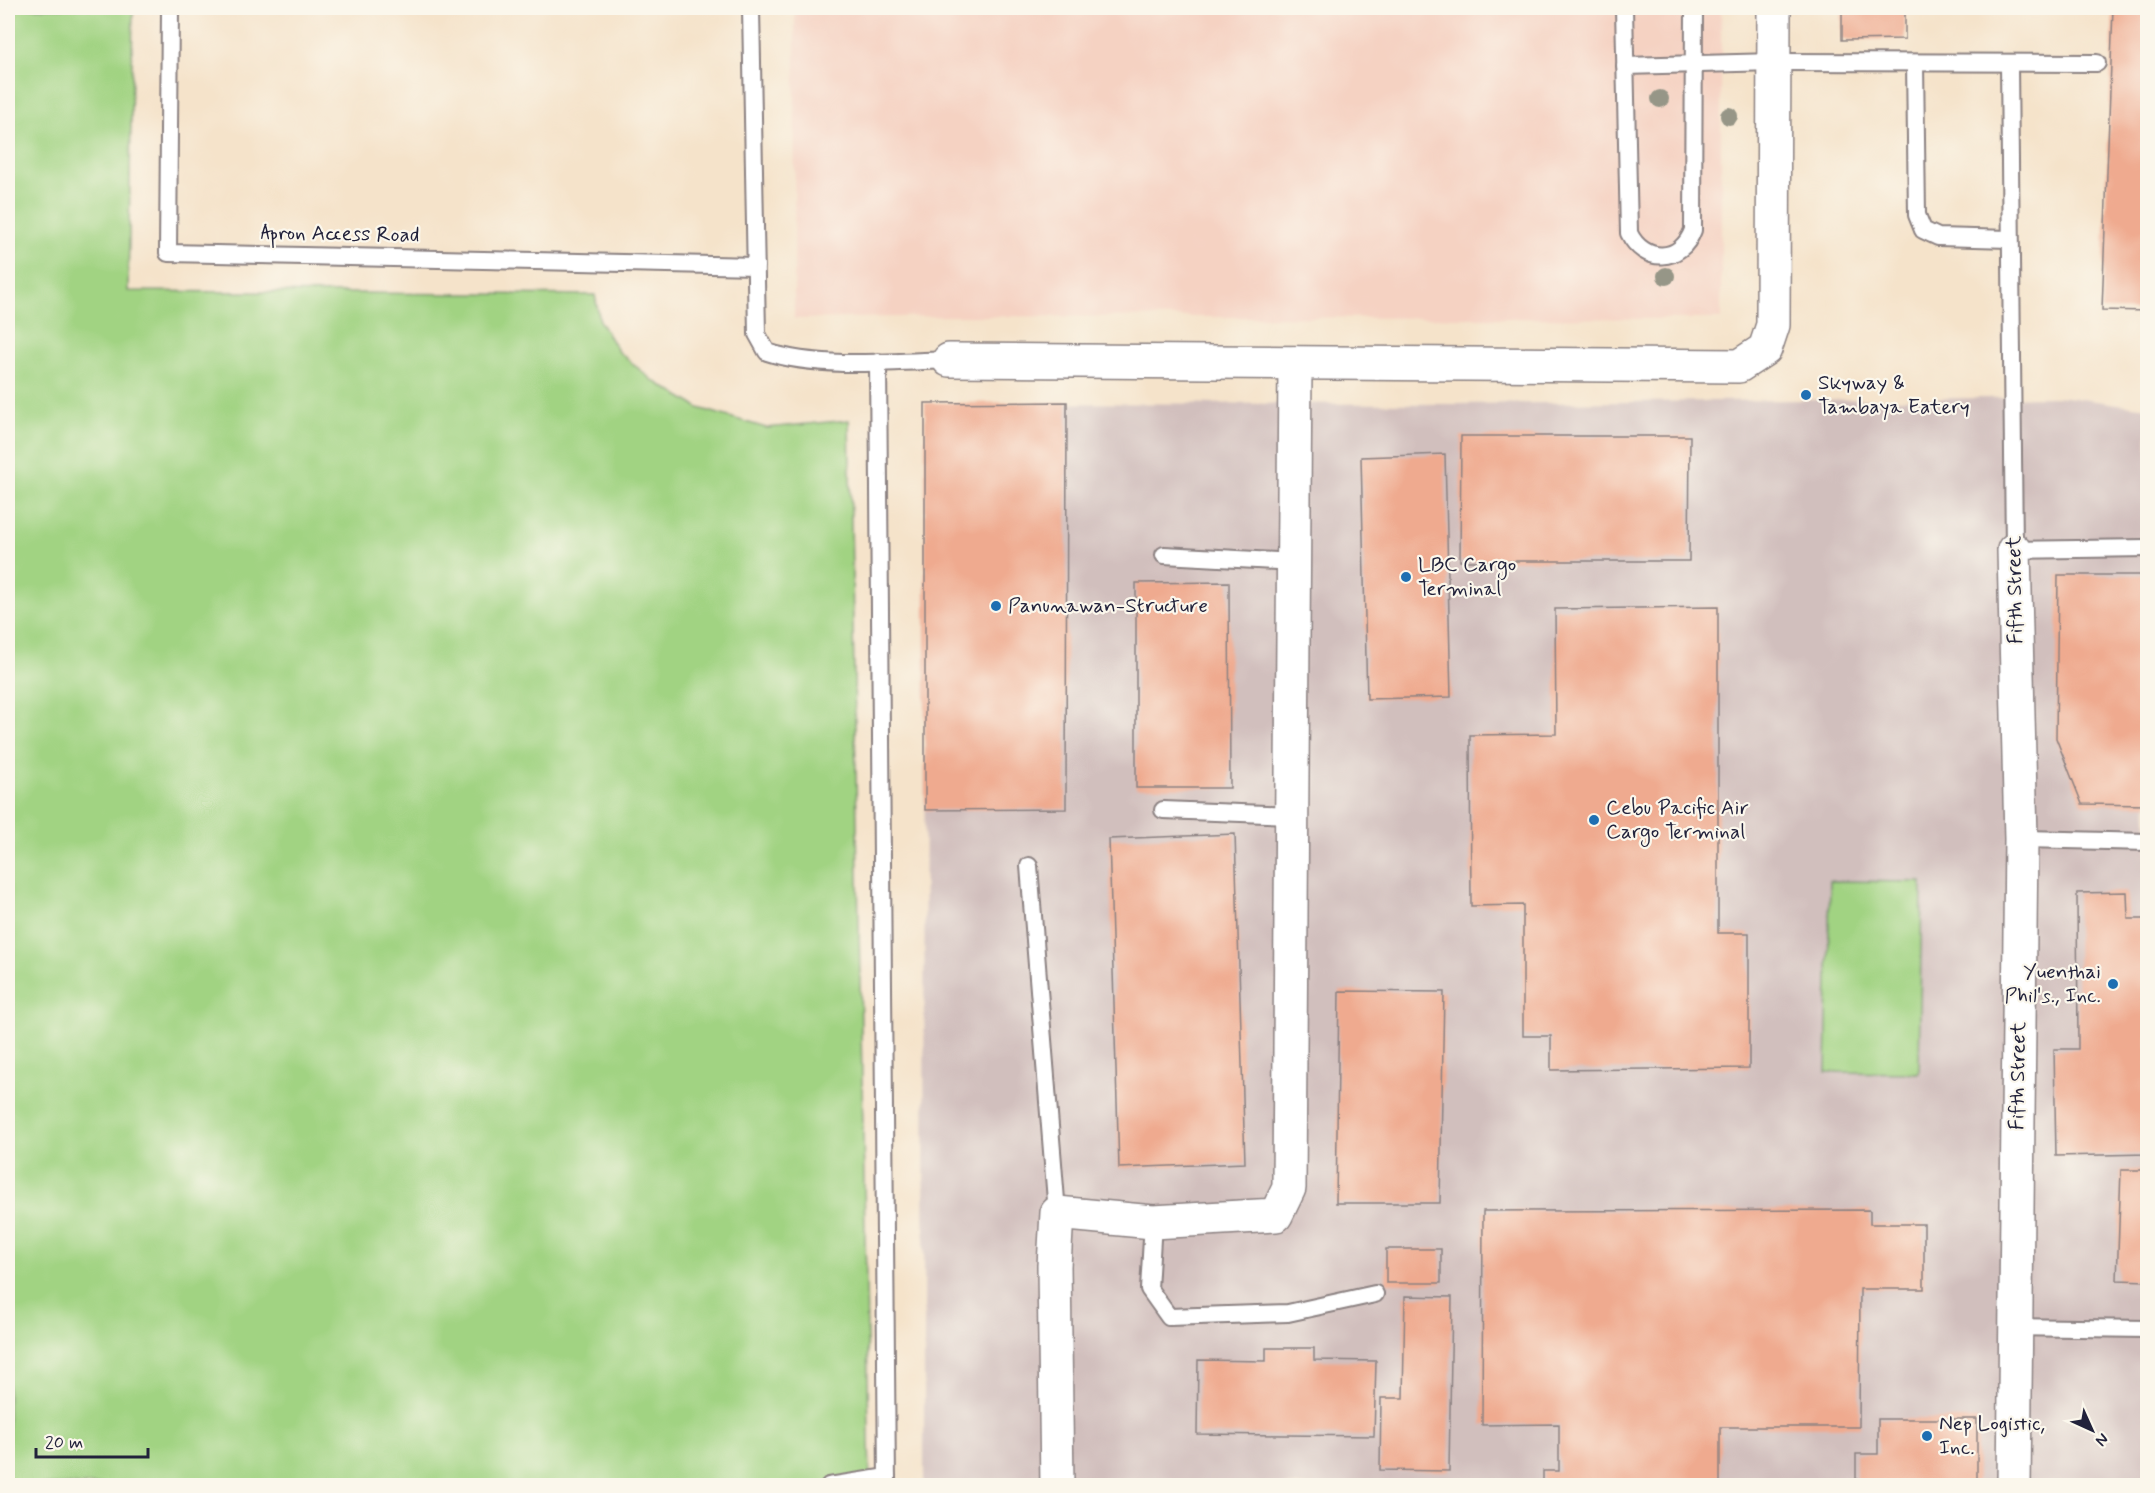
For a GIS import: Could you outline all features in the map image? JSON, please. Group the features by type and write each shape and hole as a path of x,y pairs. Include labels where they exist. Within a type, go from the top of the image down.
{"street":[{"path":"949,360 1739,366 1765,349 1773,325 1774,8"},
{"path":"1057,1485 1054,1266 1057,1213 1153,1222 1276,1215 1289,1188 1295,363"},
{"name":"Fifth Street","path":"2014,536 2021,839 2014,1485"}],"lane":[{"name":"Apron Access Road","path":"170,8 168,253 756,266"},
{"path":"751,8 757,334 767,352 787,359 878,362 949,360"},
{"path":"1624,8 1629,233 1633,243 1642,250 1652,256 1664,257 1683,248 1693,230 1694,8"},
{"path":"1625,66 1774,62 2097,63"},
{"path":"1915,63 1917,215 1923,230 1938,237 2010,239"},
{"path":"2008,64 2014,536 2148,548"},
{"path":"829,1485 887,1481 878,362"},
{"path":"1164,555 1294,562"},
{"path":"1163,810 1292,815"},
{"path":"2021,839 2148,842"},
{"path":"1029,866 1057,1213"},
{"path":"1153,1222 1149,1289 1169,1317 1288,1313 1375,1294"},
{"path":"2015,1327 2148,1329"}],"shaded area":[{"path":"795,8 1721,8 1721,319 948,316 794,319"},
{"path":"2066,397 2147,408 2147,1485 924,1486 925,403 1458,404"}],"green space":[{"path":"8,8 133,8 128,291 595,295 600,322 618,351 652,380 699,408 766,428 849,420 870,1485 8,1485"},
{"path":"1830,881 1922,882 1919,1073 1826,1072"}],"building":[{"path":"1842,8 1905,8 1905,39 1842,40"},
{"path":"2113,8 2148,8 2148,311 2102,310"},
{"name":"Panunawan-Structure","path":"1067,402 1066,809 925,810 925,403"},
{"path":"1461,436 1690,436 1689,561 1460,561"},
{"name":"LBC Cargo Terminal","path":"1445,454 1451,697 1367,699 1361,457"},
{"path":"2058,575 2148,575 2148,805 2082,804 2056,738"},
{"path":"1229,582 1230,788 1136,788 1136,583"},
{"name":"Cebu Pacific Air Cargo Terminal","path":"1718,607 1718,933 1749,933 1749,1068 1551,1070 1551,1036 1523,1036 1523,905 1471,906 1470,735 1556,734 1555,609"},
{"path":"1235,834 1245,1163 1119,1168 1109,839"},
{"name":"Yuenthai Phil's., Inc.","path":"2127,892 2128,919 2148,919 2148,1154 2056,1156 2054,1049 2078,1049 2077,893"},
{"path":"1339,991 1444,992 1440,1203 1336,1203"},
{"path":"2121,1170 2148,1170 2148,1281 2117,1280"},
{"path":"1870,1210 1870,1224 1924,1224 1924,1289 1860,1289 1859,1427 1720,1427 1720,1486 1543,1486 1543,1471 1559,1471 1559,1424 1482,1425 1483,1211"},
{"path":"1386,1249 1441,1249 1441,1283 1386,1283"},
{"path":"1405,1296 1452,1297 1449,1471 1380,1470 1381,1398 1403,1398"},
{"path":"1266,1348 1314,1348 1314,1360 1376,1361 1374,1436 1197,1434 1198,1360 1266,1361"},
{"name":"Nep Logistic, Inc.","path":"1878,1419 1977,1419 1977,1486 1856,1486 1856,1454 1878,1454"}],"place":[{"name":"Skyway & Tambaya Eatery","path":"1806,395"},
{"name":"LBC Cargo Terminal","path":"1406,577"},
{"name":"Panunawan-Structure","path":"996,606"},
{"name":"Cebu Pacific Air Cargo Terminal","path":"1594,820"},
{"name":"Yuenthai Phil's., Inc.","path":"2113,984"},
{"name":"Nep Logistic, Inc.","path":"1927,1436"}]}
